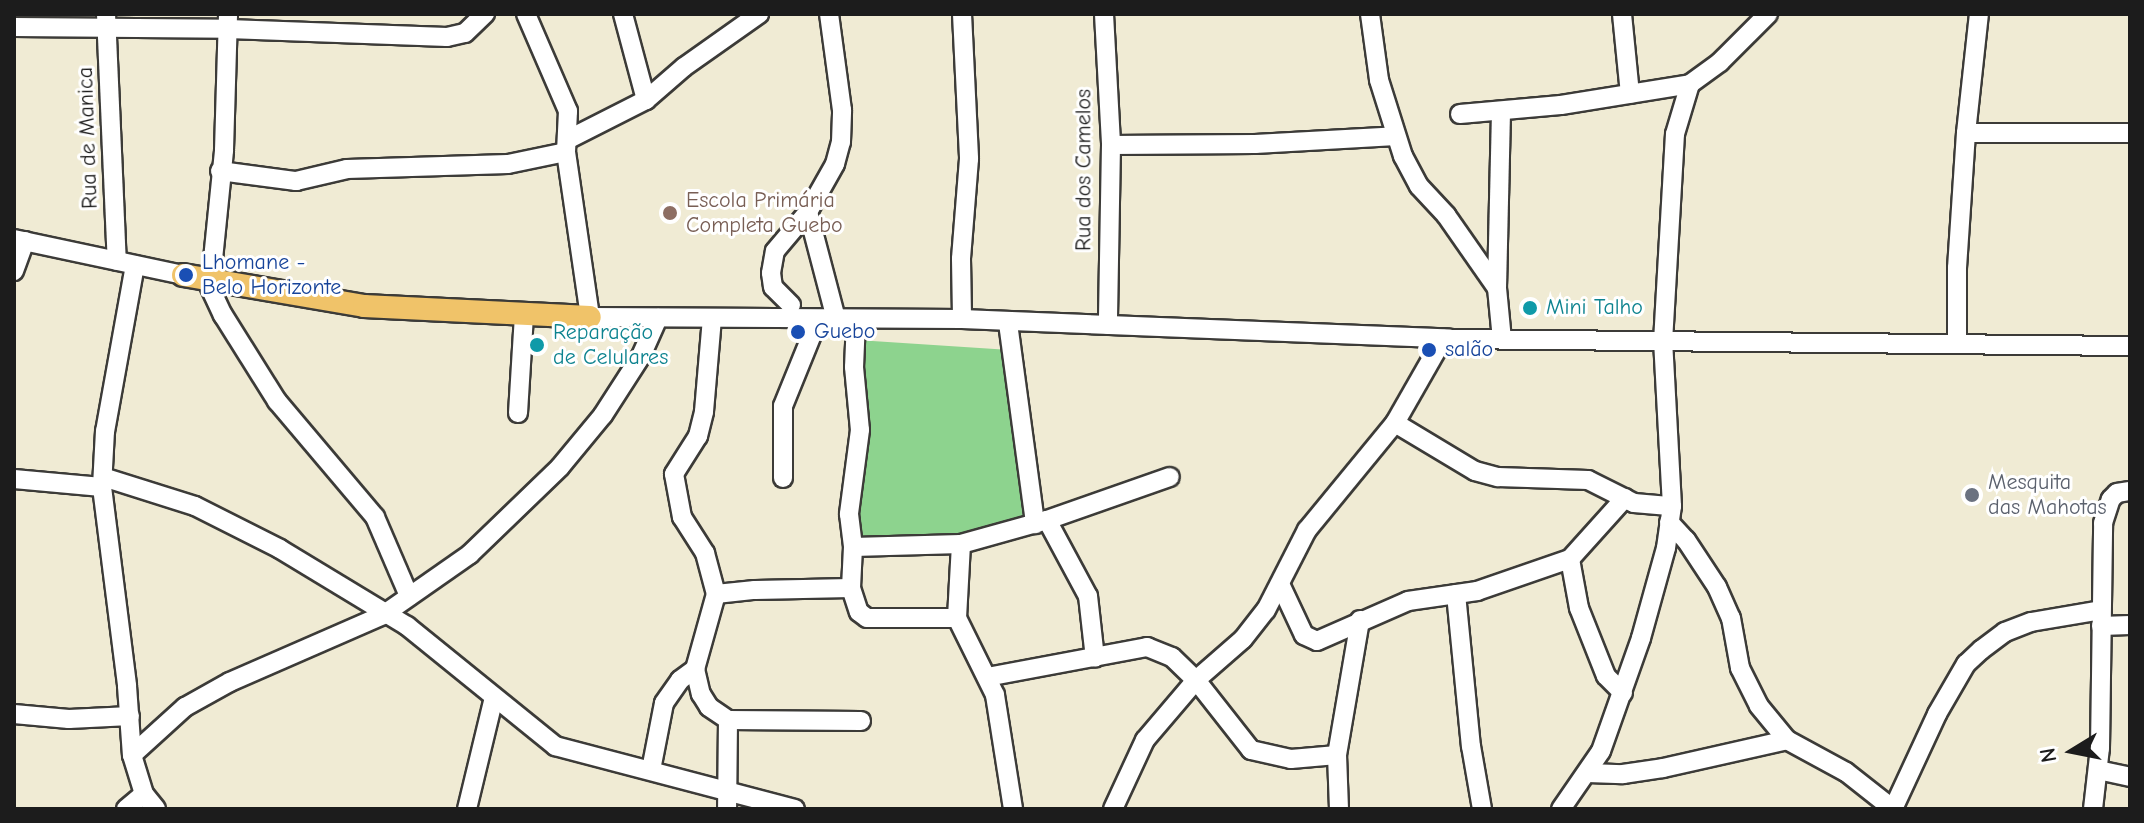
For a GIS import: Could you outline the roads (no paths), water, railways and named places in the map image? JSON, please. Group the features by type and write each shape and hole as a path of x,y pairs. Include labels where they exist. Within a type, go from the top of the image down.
{"main road":[{"path":"200,278 364,306 590,317"}],"street":[{"path":"14,27 107,21 228,22 447,37 465,33 485,14"},
{"path":"526,14 568,111 566,146 590,317 962,319 1443,339 2130,346"},
{"path":"623,14 646,100"},
{"path":"220,171 296,181 347,169 508,164 566,146 646,100 684,67 759,14"},
{"path":"791,305 773,287 771,273 775,251 808,212 835,164 841,142 842,110 829,14"},
{"path":"962,14 969,159 961,259 962,319"},
{"name":"Rua dos Camelos","path":"1104,14 1111,145 1108,325"},
{"path":"1370,14 1379,80 1396,136 1419,186 1446,215 1497,288"},
{"path":"1622,14 1630,94"},
{"path":"1460,114 1690,84 1720,62 1768,14"},
{"path":"1957,342 1957,268 1966,133 1979,14"},
{"name":"Rua de Manica","path":"107,21 126,263 105,431 102,482 132,755 150,802"},
{"path":"228,22 220,171 200,278 277,401 375,517 409,596"},
{"path":"1561,809 1601,751 1623,693 1662,560 1670,514 1663,342 1675,134 1690,84"},
{"path":"1501,111 1497,288 1502,340"},
{"path":"1966,133 2130,133"},
{"path":"1111,145 1255,144 1396,136"},
{"path":"783,478 783,406 827,320 808,212"},
{"path":"14,271 19,240 200,278"},
{"path":"518,413 524,316"},
{"path":"132,755 185,707 230,682 383,615 470,554 560,467 611,403 641,356 658,318"},
{"path":"712,318 704,412 698,436 674,474 682,517 705,553 716,594 695,669 701,694 709,707 728,720 861,721"},
{"path":"856,320 854,367 860,430 849,514 853,547 851,588 859,612 867,618 957,618"},
{"path":"1008,323 1041,522 1088,596 1095,658"},
{"path":"1113,809 1145,740 1196,680 1243,639 1281,586 1307,530 1395,423 1443,339"},
{"path":"1395,423 1475,471 1498,477 1588,480 1625,498 1670,514 1717,587 1731,618 1747,688 1787,740 1846,772 1893,809 1937,714 1966,664 1981,650 2005,632 2031,622 2101,618 2130,625"},
{"path":"853,547 961,544 1041,522 1170,477"},
{"path":"14,479 102,482 167,495 225,519 280,549 383,615 407,626 555,746 651,770 728,801 795,809"},
{"path":"2093,809 2098,770 2105,508 2117,493 2130,491"},
{"path":"1281,586 1304,635 1312,641 1408,601 1504,583 1570,559 1625,498"},
{"path":"961,544 957,618 972,656 987,677 1001,717 1013,809"},
{"path":"1570,559 1579,608 1606,676 1623,693"},
{"path":"716,594 851,588"},
{"path":"1456,594 1471,746 1482,809"},
{"path":"1339,809 1337,755 1360,620"},
{"path":"987,677 1147,647 1172,657 1196,680 1251,750 1291,759 1337,755"},
{"path":"651,770 664,703 680,680 695,669"},
{"path":"467,809 494,697"},
{"path":"14,714 69,719 130,716"},
{"path":"728,720 728,801"},
{"path":"1588,773 1636,772 1787,740"},
{"path":"2098,770 2130,777"},
{"path":"126,809 150,802"}],"place":[{"name":"Escola Primária Completa Guebo","path":"670,213"},
{"name":"Lhomane - Belo Horizonte","path":"186,275"},
{"name":"Mini Talho","path":"1530,308"},
{"name":"Guebo","path":"798,332"},
{"name":"Reparação de Celulares","path":"537,345"},
{"name":"salão","path":"1429,350"},
{"name":"Mesquita das Mahotas","path":"1972,495"}]}
